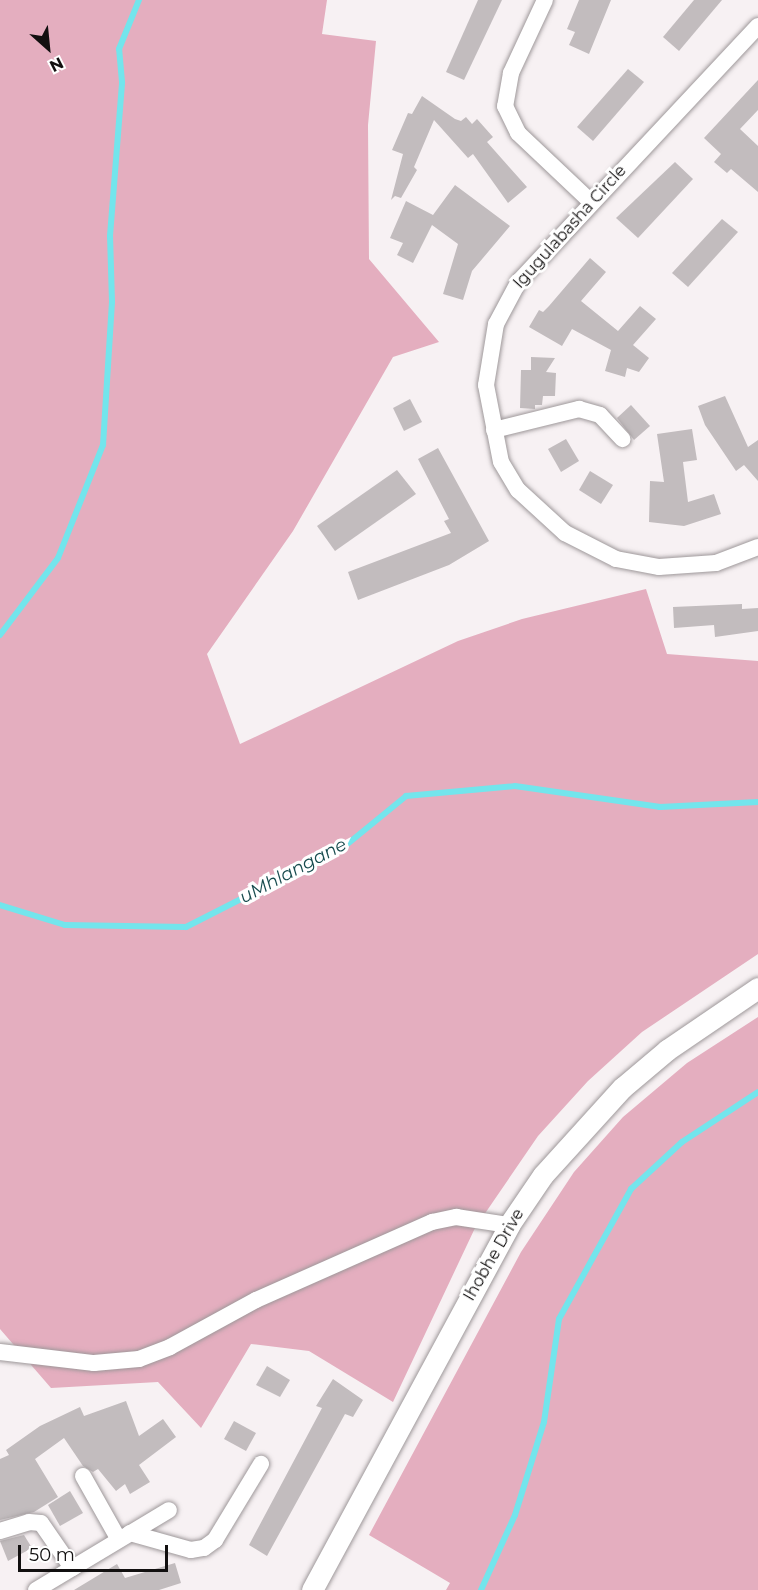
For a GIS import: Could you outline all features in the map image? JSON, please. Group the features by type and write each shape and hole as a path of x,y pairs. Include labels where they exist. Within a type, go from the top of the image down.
{"street":[{"path":"545,0 511,74 505,106 518,133 590,201"},
{"name":"Igugulabasha Circle","path":"756,31 590,201 519,281 496,324 486,385 501,462 518,490 565,533 594,549 638,565 678,568 730,560 758,548"},
{"path":"494,430 579,409 600,415 622,439"},
{"name":"Ihobhe Drive","path":"312,1590 510,1225 543,1175 622,1088 668,1050 758,988"},
{"path":"0,1352 94,1363 150,1356 256,1300 432,1222 456,1217 510,1225"},
{"path":"83,1476 124,1537 191,1550 204,1548 215,1540 261,1464"},
{"path":"36,1590 169,1510"},
{"path":"0,1532 29,1522 41,1523 72,1568"}],"shaded area":[{"path":"0,0 327,0 322,34 376,41 368,125 369,259 439,342 393,357 293,531 207,654 240,744 458,641 522,619 646,589 667,654 758,661 758,954 642,1032 588,1081 538,1136 475,1228 393,1402 309,1351 251,1344 201,1428 158,1382 51,1388 0,1329"},
{"path":"758,1017 758,1590 446,1590 450,1583 369,1535 521,1252 574,1172 623,1117 687,1063"}],"building":[{"path":"478,0 502,0 464,80 446,72"},
{"path":"579,0 611,0 589,54 569,45 575,32 567,29"},
{"path":"694,0 722,0 679,51 663,37"},
{"path":"628,69 644,82 593,141 577,127"},
{"path":"758,80 758,110 740,129 758,146 758,192 731,169 727,173 714,162 721,154 704,138"},
{"path":"422,96 455,119 461,121 466,117 472,124 477,119 493,137 487,142 527,187 508,203 473,154 468,158 434,120 414,167 417,170 401,198 395,196 391,200 403,154 392,150 408,113 412,114"},
{"path":"675,162 693,179 638,238 616,218"},
{"path":"455,185 510,226 472,271 463,300 443,294 458,244 432,225 413,263 397,255 403,243 390,238 406,201 433,215"},
{"path":"722,219 738,232 688,287 672,273"},
{"path":"590,258 606,272 581,301 618,331 640,306 656,319 633,345 649,358 639,372 627,368 625,377 605,371 611,350 572,329 562,346 529,327 539,310 543,312 549,306"},
{"path":"531,357 555,358 546,372 556,373 555,396 543,396 542,405 535,405 535,409 520,408 521,370 531,370"},
{"path":"725,396 748,447 758,440 758,481 744,465 736,471 705,425 698,406"},
{"path":"410,399 422,422 404,431 393,408"},
{"path":"631,405 650,426 634,440 617,418"},
{"path":"692,429 697,460 683,462 688,502 714,494 721,514 684,526 649,522 650,481 664,482 657,434"},
{"path":"566,439 579,461 561,472 548,449"},
{"path":"438,448 489,541 449,565 358,600 348,572 451,533 444,521 449,519 418,459"},
{"path":"397,470 416,494 335,551 317,526"},
{"path":"590,471 613,485 601,504 579,490"},
{"path":"742,604 742,609 758,608 758,631 715,637 714,625 674,628 673,607"},
{"path":"267,1366 290,1380 280,1397 256,1385"},
{"path":"333,1379 363,1400 353,1417 345,1414 267,1556 249,1545 322,1408 316,1406"},
{"path":"126,1401 139,1436 163,1419 176,1437 139,1465 150,1482 130,1494 125,1484 116,1491 98,1469 93,1472 83,1466 64,1438 35,1459 58,1497 34,1512 0,1520 0,1459 9,1455 6,1450 40,1426 80,1407 84,1416"},
{"path":"234,1421 256,1433 246,1451 224,1439"},
{"path":"70,1491 83,1513 60,1526 48,1505"},
{"path":"24,1535 32,1548 8,1561 0,1541"},
{"path":"175,1563 181,1583 159,1590 74,1590 117,1564 125,1578"}],"waterway":[{"path":"0,635 58,558 103,445 112,302 110,236 122,82 119,49 139,0"},
{"name":"uMhlangane","path":"0,905 65,925 186,927 345,846 406,796 515,786 660,807 758,802"},
{"path":"481,1590 515,1515 544,1422 559,1319 631,1189 682,1142 758,1092"}]}
